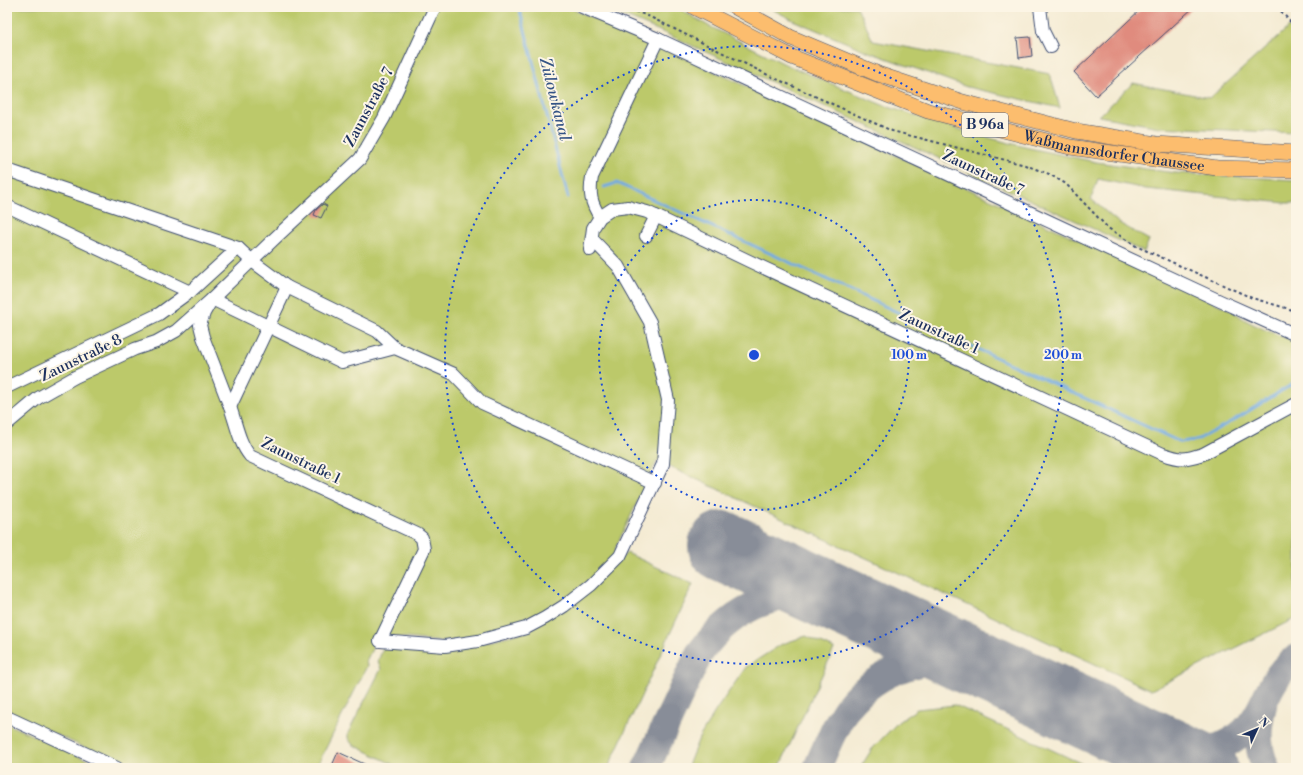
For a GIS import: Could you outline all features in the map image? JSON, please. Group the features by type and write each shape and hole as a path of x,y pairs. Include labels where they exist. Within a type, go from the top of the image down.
{"main road":[{"name":"Waßmannsdorfer Chaussee","path":"694,7 792,57 928,111 1070,147 1217,168 1296,170"},
{"name":"Waßmannsdorfer Chaussee","path":"735,7 792,38 878,74 963,102 1076,131 1156,144 1296,153"}],"street":[{"name":"Zaunstraße 7","path":"274,239 360,159 384,118 435,7"},
{"name":"Zaunstraße 7","path":"582,7 658,39 1198,291 1296,335"},
{"path":"1040,7 1043,31 1051,47"},
{"path":"7,170 238,248 252,261 287,287 377,331 396,348 454,374 482,403 655,483 663,464 668,400 650,322 618,266 591,244 593,228 600,217 592,206 590,187 592,177 658,39"},
{"path":"7,206 190,292"},
{"name":"Zaunstraße 1","path":"600,217 612,209 628,207 647,212 1156,451 1179,460 1203,454 1296,404"},
{"path":"646,236 656,216"},
{"name":"Zaunstraße 1","path":"274,239 212,299 204,313 200,325 203,337 230,407 241,442 250,456 417,534 422,538 424,549 380,641 445,646 478,641 526,628 545,618 564,606 591,585 620,556 655,483"},
{"path":"7,387 159,314 190,292 238,248"},
{"path":"230,407 287,287"},
{"path":"212,299 342,362 396,348"},
{"name":"Zaunstraße 8","path":"7,424 38,398 75,377 156,342 176,331 212,299"},
{"path":"7,717 93,763 118,768"}],"path":[{"path":"624,7 648,16 768,75 892,131 1025,165 1049,174 1066,184 1108,228 1136,246 1252,298 1296,312"},
{"path":"1277,7 1296,28"}],"green space":[{"path":"7,7 568,7 672,52 1233,311 1254,325 1296,341 1296,618 1151,690 657,461 615,549 618,552 607,564 562,603 516,627 480,637 443,642 379,635 366,661 367,666 316,768 129,768 7,712"},
{"path":"602,7 676,7 707,25 787,65 885,106 974,134 1029,148 1096,162 1175,173 1296,180 1296,203 1146,189 1098,179 1091,199 1119,223 1149,240 1144,252 660,31"},
{"path":"768,7 857,7 873,41 1050,74 1060,108 967,87 869,52 795,21"},
{"path":"1289,27 1296,35 1296,133 1159,127 1099,116 1133,83 1210,98"},
{"path":"627,553 693,584 608,768 400,768 352,744 348,738 348,733 381,669 378,661 384,646 446,651 529,631"},
{"path":"806,636 834,649 779,768 687,768 699,738 716,710 746,667 782,644"},
{"path":"955,705 1091,768 860,768 872,749 898,722 917,709"},
{"path":"7,724 105,768 7,768"}],"building":[{"path":"1143,7 1194,7 1096,96 1074,72"},
{"path":"1030,37 1032,56 1019,58 1017,38"},
{"path":"323,204 327,206 321,218 314,215 316,210"},
{"path":"338,752 373,768 331,768"}],"waterway":[{"name":"Zülowkanal","path":"519,7 568,197"},
{"path":"604,187 617,183 1180,442 1197,440 1234,420 1296,382"}],"taxiway":[{"path":"646,768 699,654 713,637 728,623 745,611 763,602 782,597 802,595 823,597 844,602"},
{"path":"1167,751 1204,751 1222,746 1238,737 1251,724 1278,675 1296,658"},
{"path":"817,768 842,715 860,694 875,682 891,673 909,666 927,662 946,660 983,666"},
{"path":"1263,706 1259,737 1261,753 1266,768"}],"runway":[{"path":"723,546 1203,768"}]}
